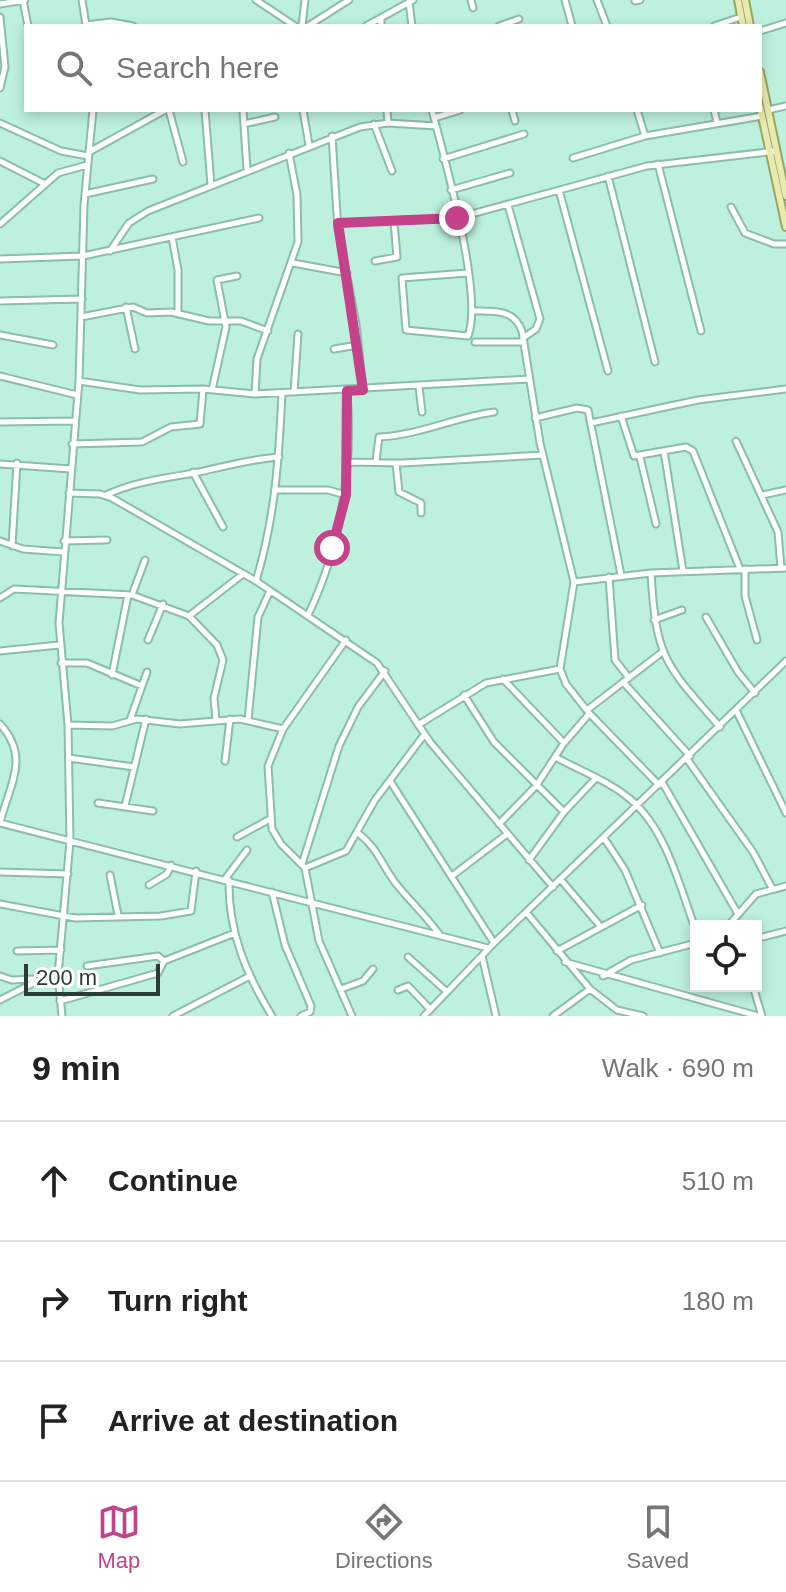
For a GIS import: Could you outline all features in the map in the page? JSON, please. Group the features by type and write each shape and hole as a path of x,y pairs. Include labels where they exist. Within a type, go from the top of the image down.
{"main road":[{"path":"738,0 743,24"},
{"path":"745,0 750,24"},
{"path":"762,82 786,227"},
{"path":"761,112 786,196"}],"street":[{"path":"0,4 24,0 28,24"},
{"path":"82,0 86,24"},
{"path":"256,0 292,24"},
{"path":"302,24 305,0"},
{"path":"311,24 349,0"},
{"path":"471,0 473,8"},
{"path":"565,0 571,24"},
{"path":"597,0 606,24"},
{"path":"370,24 411,1 412,24"},
{"path":"0,17 5,67 0,88"},
{"path":"720,24 741,17"},
{"path":"381,18 381,24"},
{"path":"505,24 519,19"},
{"path":"762,30 786,23"},
{"path":"98,24 122,24"},
{"path":"768,110 786,106"},
{"path":"62,1016 59,970 70,841 68,725 59,645 60,591 79,381 85,194 93,112"},
{"path":"0,123 61,151 88,154 163,112"},
{"path":"168,112 183,162"},
{"path":"205,112 211,185"},
{"path":"243,112 247,170"},
{"path":"303,112 309,145"},
{"path":"387,112 388,123"},
{"path":"432,112 457,218 474,311 468,336 405,329 402,278 467,273"},
{"path":"434,118 452,112"},
{"path":"513,112 515,121"},
{"path":"638,112 645,136"},
{"path":"714,112 717,122"},
{"path":"573,158 645,136 762,116"},
{"path":"244,124 275,117"},
{"path":"110,251 137,217 332,136 374,124 436,126"},
{"path":"374,124 392,171"},
{"path":"443,159 524,134"},
{"path":"332,136 338,223 363,390"},
{"path":"338,223 457,218 658,164 772,152"},
{"path":"255,394 257,359 293,263 299,226 289,153"},
{"path":"0,161 45,184"},
{"path":"658,164 701,331"},
{"path":"0,224 58,173 87,165"},
{"path":"451,190 510,173"},
{"path":"608,176 655,362"},
{"path":"85,194 153,179"},
{"path":"559,190 608,371"},
{"path":"475,342 523,340 536,329 540,319 508,205"},
{"path":"731,207 745,233 774,244 786,244"},
{"path":"0,259 83,256 259,218"},
{"path":"375,261 397,257 394,222"},
{"path":"172,237 179,280 178,313"},
{"path":"293,263 347,273"},
{"path":"212,390 224,346 225,321 217,280 237,276"},
{"path":"0,301 82,299"},
{"path":"81,317 126,307 147,313 178,313 250,323 268,331"},
{"path":"126,307 135,349"},
{"path":"474,311 504,312 519,322 535,418 574,582 560,669 566,684 588,712 660,784 738,914"},
{"path":"294,392 298,334"},
{"path":"0,335 53,345"},
{"path":"334,349 358,345"},
{"path":"0,376 77,395"},
{"path":"79,381 140,390 203,389 255,394 529,379"},
{"path":"419,387 422,412"},
{"path":"72,444 142,442 171,427 200,424 203,389"},
{"path":"591,423 709,398 786,389"},
{"path":"308,616 327,576 346,495 349,462 347,391"},
{"path":"256,581 268,540 277,490 282,393"},
{"path":"535,418 584,408 588,410 621,575"},
{"path":"376,461 379,437 435,429 465,416 494,412"},
{"path":"621,416 632,452 640,457 656,524"},
{"path":"1,421 74,421"},
{"path":"574,582 621,575 783,568 780,540 736,441"},
{"path":"640,457 686,447 693,451 742,569 745,596 757,640"},
{"path":"664,451 683,571"},
{"path":"349,462 396,463 543,455"},
{"path":"69,493 106,495 154,478 240,460 279,457"},
{"path":"0,549 6,544 17,463"},
{"path":"396,463 399,492 420,503 421,513"},
{"path":"0,464 71,469"},
{"path":"193,472 223,527"},
{"path":"277,490 328,490 346,495"},
{"path":"762,495 786,490"},
{"path":"106,495 256,581 346,640 385,671 424,735 553,887"},
{"path":"64,541 107,540"},
{"path":"6,544 63,552"},
{"path":"112,675 130,595 145,560"},
{"path":"651,573 654,620 661,653 675,675 720,727"},
{"path":"189,616 243,574"},
{"path":"609,577 615,660 626,680 688,758 753,852 772,888"},
{"path":"0,598 14,589 130,595 163,604 189,616 217,645 223,660 214,698 216,720"},
{"path":"248,720 258,617 270,591"},
{"path":"148,640 163,604"},
{"path":"654,620 682,610"},
{"path":"706,617 738,672 755,693"},
{"path":"304,866 281,844 270,819 268,766 283,729 346,640"},
{"path":"0,651 59,645"},
{"path":"499,824 536,786 588,712 661,653"},
{"path":"424,1016 488,948 737,712 786,661"},
{"path":"61,663 87,663 142,686"},
{"path":"418,725 453,706 464,695 503,678 560,669"},
{"path":"352,1016 319,941 304,866 339,746 358,707 385,671"},
{"path":"129,721 147,672"},
{"path":"503,678 564,743"},
{"path":"464,695 494,742 564,812"},
{"path":"737,712 786,813"},
{"path":"68,725 112,726 146,719 180,724 230,719 283,729"},
{"path":"125,806 146,719"},
{"path":"225,761 230,719"},
{"path":"0,724 14,743 18,766 0,823 488,948"},
{"path":"304,866 339,856 424,735"},
{"path":"555,757 596,778 637,806 664,848 692,920"},
{"path":"69,758 134,767"},
{"path":"529,860 564,812 596,778"},
{"path":"390,781 494,943"},
{"path":"98,803 153,811"},
{"path":"237,837 270,819"},
{"path":"358,833 373,844 397,885 416,903 439,935"},
{"path":"452,876 507,834"},
{"path":"604,838 642,905 660,953"},
{"path":"247,850 227,879 235,933 248,977 272,1016"},
{"path":"149,885 167,874 171,865"},
{"path":"0,904 64,916 161,916 191,911 196,871"},
{"path":"0,872 68,874"},
{"path":"110,875 118,915"},
{"path":"561,880 601,927"},
{"path":"733,920 756,894 786,886"},
{"path":"272,892 285,945 311,1006 310,1012 301,1016"},
{"path":"557,951 642,905"},
{"path":"526,912 590,989 622,1014 643,1016"},
{"path":"763,937 786,931"},
{"path":"60,1001 158,973 164,961 235,933"},
{"path":"603,976 631,960 690,945"},
{"path":"17,951 61,950"},
{"path":"482,955 496,1016"},
{"path":"87,966 158,956 164,961"},
{"path":"408,957 446,991"},
{"path":"565,962 603,976 760,1016 754,992"},
{"path":"341,989 363,981 373,969"},
{"path":"0,1000 59,970"},
{"path":"0,976 12,980 38,978"},
{"path":"173,1016 184,1014 248,977"},
{"path":"398,990 408,986 430,1009"},
{"path":"553,1016 590,989"}],"route":[{"path":"332,548 346,495 349,462 347,391 363,390 356,324 338,223 457,218"}]}
